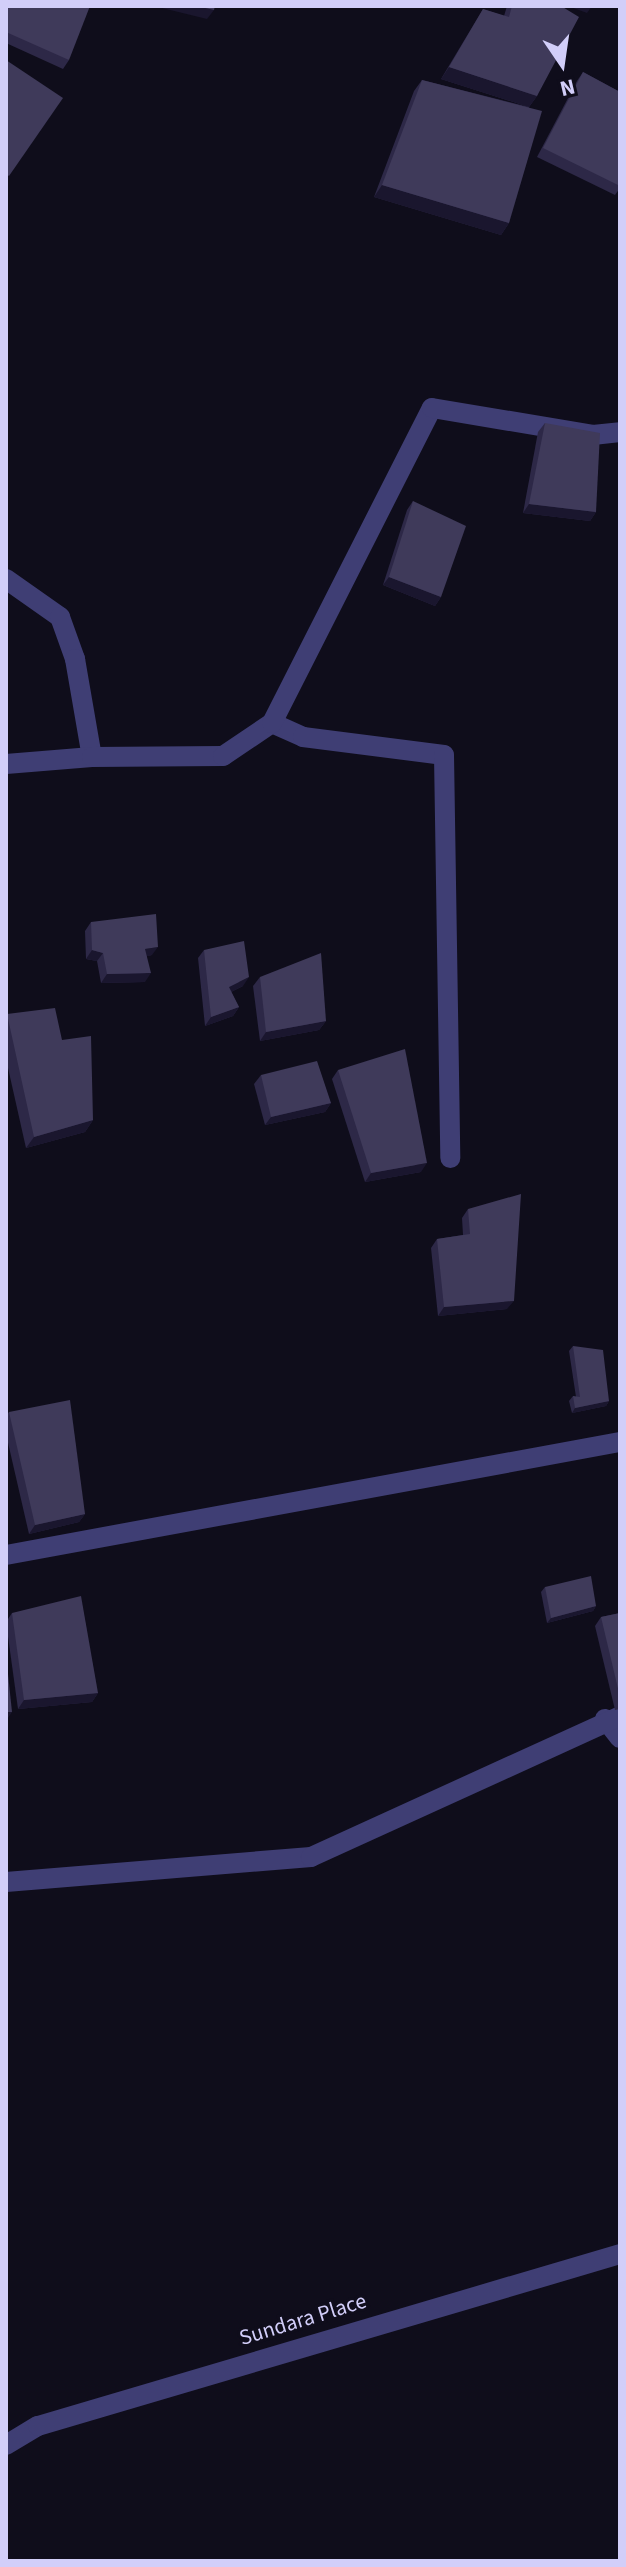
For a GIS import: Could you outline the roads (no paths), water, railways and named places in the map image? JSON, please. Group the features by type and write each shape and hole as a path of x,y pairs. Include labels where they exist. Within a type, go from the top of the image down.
{"street":[{"path":"6,764 92,757 223,756 272,723 432,408 593,435 620,432"},
{"path":"6,579 60,617 75,659 92,757"},
{"path":"272,723 303,737 444,755 450,1158"},
{"path":"6,1555 620,1442"},
{"path":"6,1882 311,1857 612,1718 620,1738"},
{"name":"Sundara Place","path":"6,2445 38,2426 620,2254"}]}
